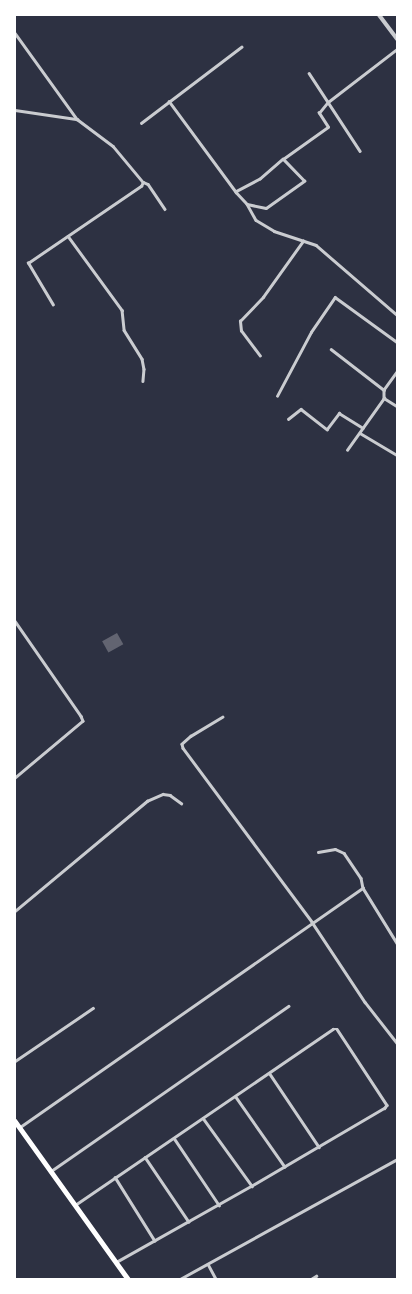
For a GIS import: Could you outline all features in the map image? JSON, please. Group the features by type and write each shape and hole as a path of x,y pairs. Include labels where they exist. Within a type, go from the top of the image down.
{"main road":[{"path":"15,1121 128,1279"}],"street":[{"path":"380,15 397,39"},
{"path":"15,33 76,119 113,146 143,182 148,184 165,209"},
{"path":"140,123 241,47"},
{"path":"236,192 260,179 283,159 328,127 319,113 328,102 397,49"},
{"path":"309,73 360,152"},
{"path":"168,101 247,204 256,220 274,232 316,246 397,315"},
{"path":"15,110 76,119"},
{"path":"247,204 266,208 304,181 283,159"},
{"path":"53,305 28,263 141,186 143,182"},
{"path":"68,236 122,310 124,330 142,359 144,369 143,381"},
{"path":"260,356 241,331 240,321 263,297 303,241"},
{"path":"277,396 311,332 335,297 397,342"},
{"path":"332,348 384,390"},
{"path":"347,450 384,398 384,390 397,372"},
{"path":"384,398 397,406"},
{"path":"288,419 301,409 327,429 338,413 364,428"},
{"path":"360,433 397,455"},
{"path":"15,621 83,721 15,778"},
{"path":"223,717 191,736 182,744 183,748 312,922 366,1002 397,1043"},
{"path":"15,911 147,801 163,794 170,795 181,803"},
{"path":"318,852 335,849 344,853 361,878 363,888 397,943"},
{"path":"20,1127 363,888"},
{"path":"51,1171 288,1006"},
{"path":"15,1061 92,1008"},
{"path":"75,1204 270,1074 333,1029 336,1029 387,1105 319,1148 117,1262"},
{"path":"270,1074 319,1148"},
{"path":"236,1096 285,1167"},
{"path":"203,1118 252,1186"},
{"path":"174,1138 219,1205"},
{"path":"145,1157 189,1222"},
{"path":"180,1279 397,1159"},
{"path":"116,1177 155,1241"},
{"path":"208,1264 216,1279"},
{"path":"312,1279 316,1276"}],"building":[{"path":"117,633 123,644 108,653 102,641"}]}
